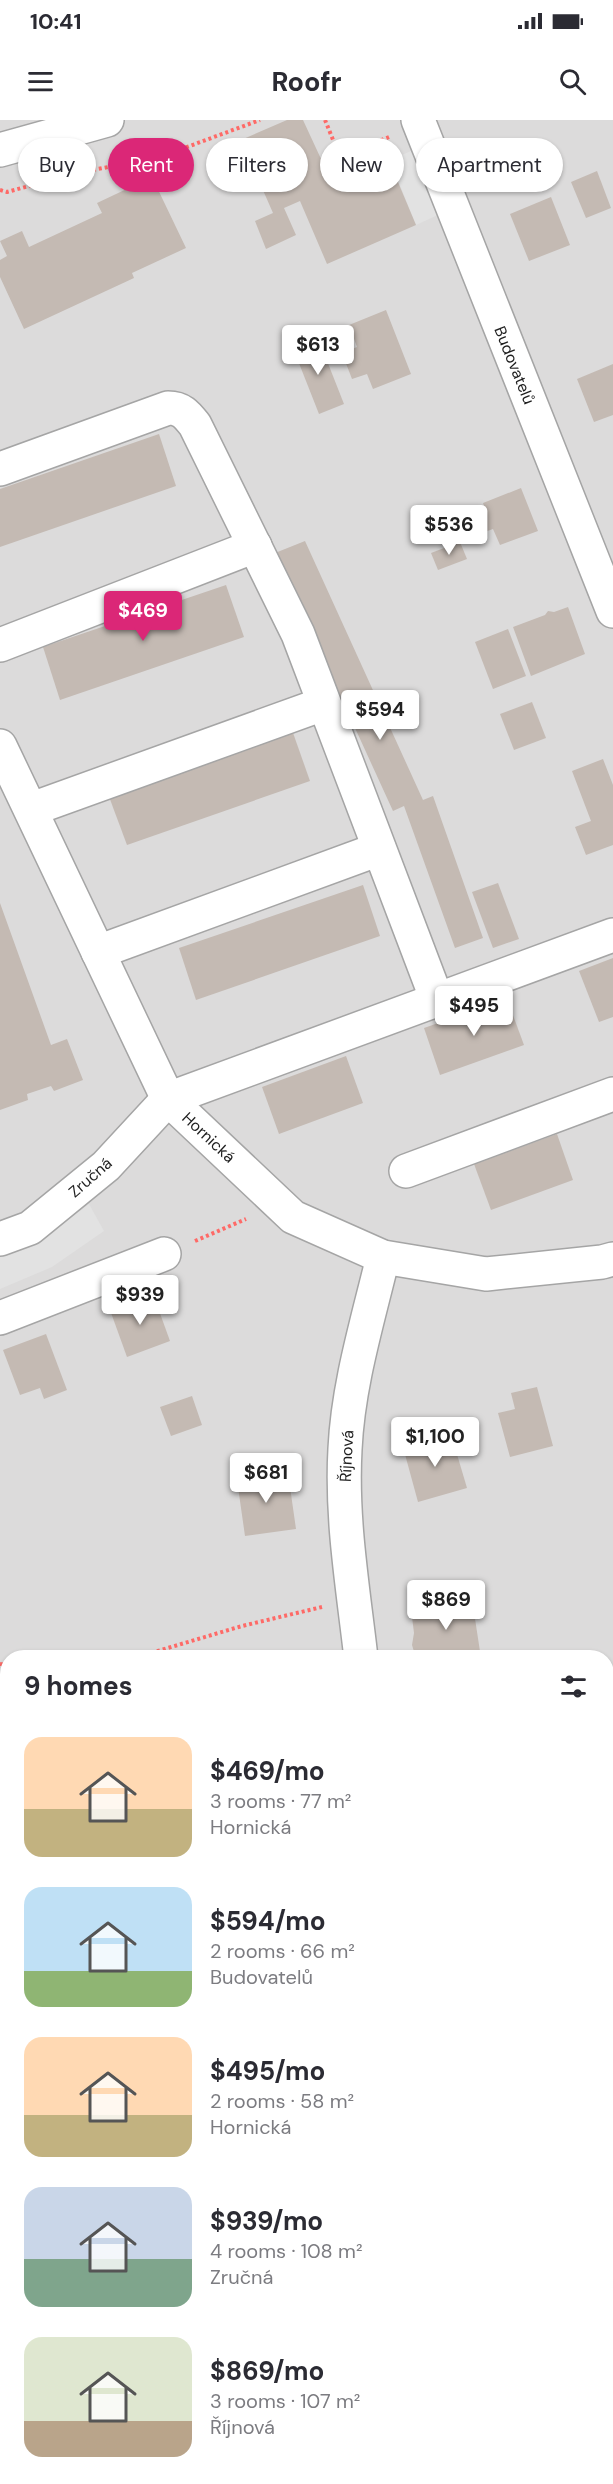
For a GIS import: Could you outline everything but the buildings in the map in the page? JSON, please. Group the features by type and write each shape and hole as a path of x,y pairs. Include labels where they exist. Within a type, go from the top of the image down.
{"street":[{"path":"0,150 107,120"},
{"name":"Budovatelů","path":"419,123 613,611"},
{"path":"0,469 168,408 178,408 186,413 195,425 298,634 437,1000"},
{"path":"0,645 255,546"},
{"path":"32,809 323,704"},
{"name":"Hornická","path":"0,746 32,809 168,1099 293,1217 383,1257 486,1274 613,1259"},
{"path":"98,952 379,849"},
{"path":"168,1099 613,935"},
{"path":"406,1171 613,1094"},
{"name":"Zručná","path":"0,1239 30,1228 106,1166 168,1099"},
{"path":"0,1318 164,1254"},
{"name":"Říjnová","path":"360,1650 344,1509 345,1448 352,1386 383,1257"}],"path":[{"path":"0,190 7,192 77,173 160,157 260,120"},
{"path":"325,120 340,157 419,123"},
{"path":"164,1254 279,1203"},
{"path":"162,1650 242,1626 354,1599"}],"shaded area":[{"path":"0,120 613,120 613,1650 0,1650"},
{"path":"416,149 416,192 446,192 453,208 416,225 403,192 404,154"},
{"path":"89,1204 104,1231 52,1267 0,1289 0,1257 41,1240"}]}
